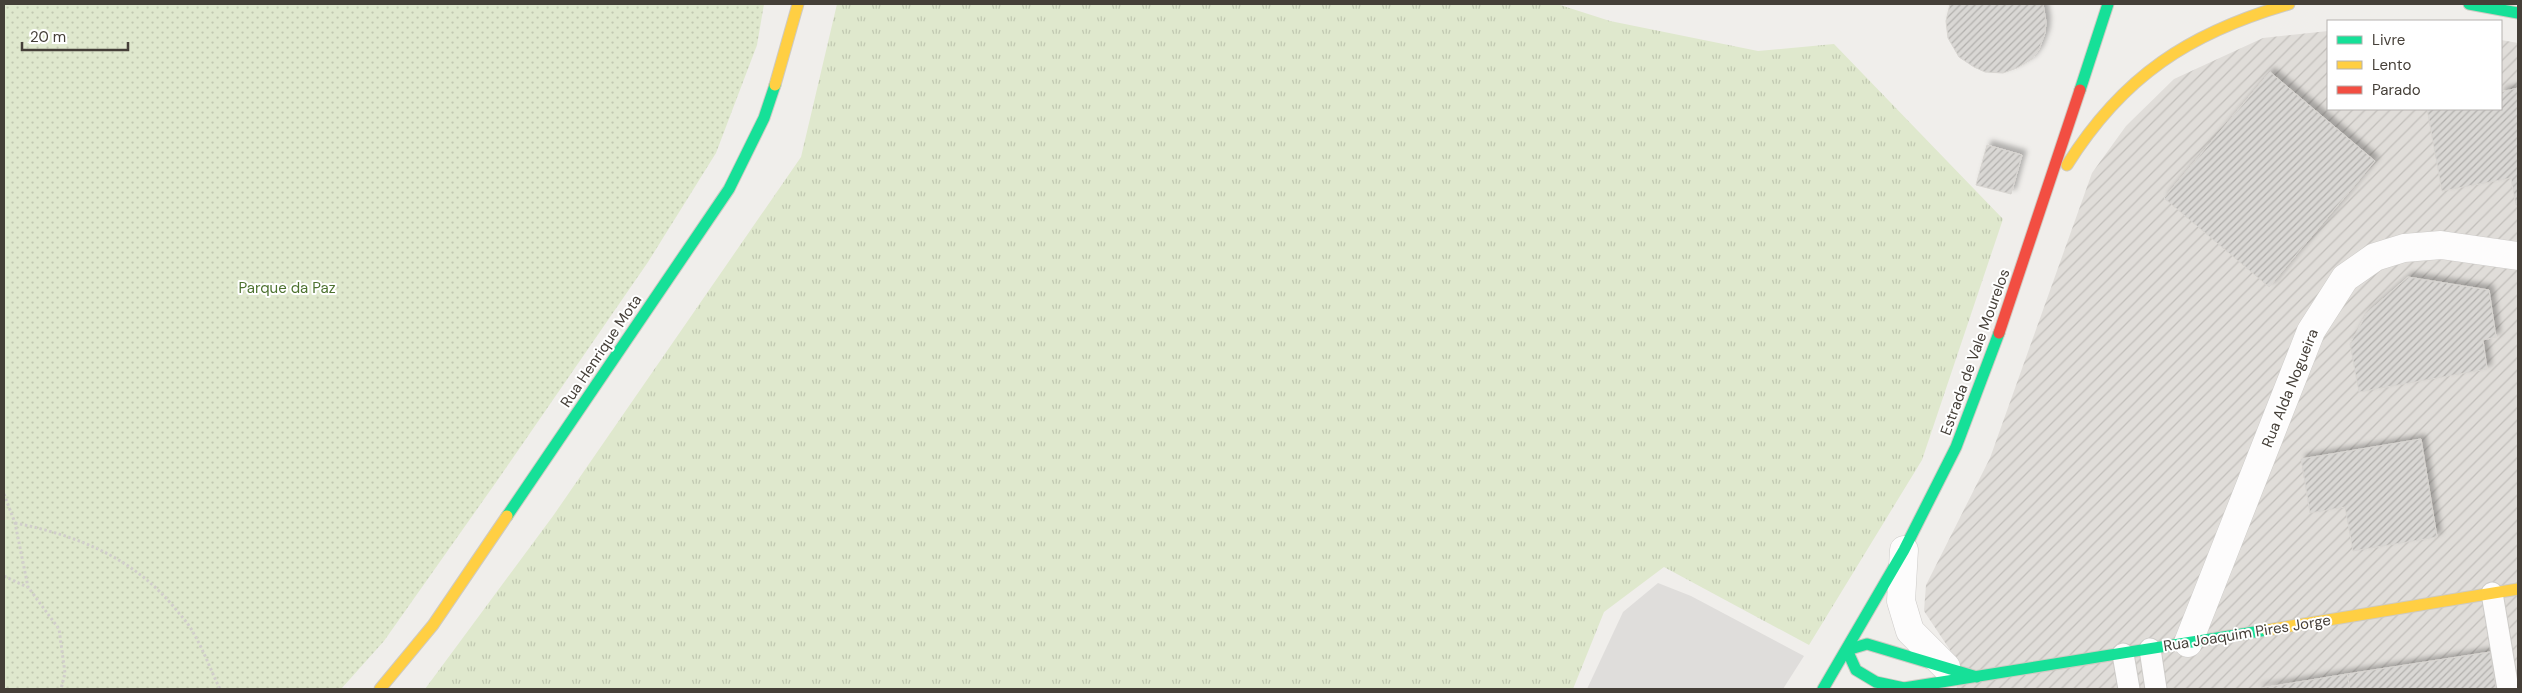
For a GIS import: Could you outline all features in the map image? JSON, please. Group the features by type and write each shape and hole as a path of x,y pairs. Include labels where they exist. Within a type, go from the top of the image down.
{"street":[{"name":"Rua Henrique Mota","path":"380,689 433,625 729,189 764,118 789,40 798,4"},
{"name":"Estrada de Vale Mourelos","path":"1823,689 1904,550 1956,447 2026,255 2108,4"},
{"path":"2026,255 2058,181 2079,142 2121,94 2168,55 2193,40 2250,14 2290,4"},
{"path":"2469,4 2518,13"},
{"name":"Rua Alda Nogueira","path":"2188,643 2311,331 2344,278 2375,257 2404,248 2441,245 2518,256"},
{"name":"Rua Joaquim Pires Jorge","path":"1904,550 1901,601 1910,631 1946,667"},
{"name":"Rua Joaquim Pires Jorge","path":"1977,677 1867,644 1847,650 1856,670 1876,682 1902,689 2123,654 2518,589"}],"lane":[{"path":"2492,593 2508,689"},
{"path":"2150,649 2156,689"},
{"path":"2123,654 2129,689"}],"path":[{"path":"4,494 15,523 28,587 59,629 65,673 61,689"},
{"path":"15,523 88,544 112,554 139,572 164,594 194,632 220,689"},
{"path":"4,576 28,587"}],"shaded area":[{"path":"2327,31 2327,110 2502,110 2502,40 2518,43 2518,689 1957,689 1952,653 1924,611 1926,585 1990,458 2092,173 2126,126 2174,79 2263,38"},
{"path":"1658,583 1691,596 1804,656 1783,689 1587,689 1623,612"}],"green space":[{"name":"Parque da Paz","path":"4,4 764,4 757,45 716,153 648,262 499,478 384,641 341,689 4,689"},
{"path":"837,4 1557,4 1610,21 1758,51 1834,44 2003,219 1922,460 1809,645 1664,567 1604,612 1573,689 425,689 553,516 801,157"}],"building":[{"path":"1950,4 2043,4 2046,22 2045,33 2039,49 2032,59 2017,68 2003,73 1985,72 1974,67 1959,57 1948,38 1946,21"},
{"path":"2270,72 2375,161 2269,287 2164,198"},
{"path":"2518,88 2518,205 2516,205 2511,178 2442,191 2427,110 2502,110 2502,92"},
{"path":"1987,145 2022,155 2011,194 1976,185"},
{"path":"2408,277 2489,290 2496,337 2483,340 2487,369 2359,392 2350,344 2367,313"},
{"path":"2421,439 2437,537 2353,551 2345,507 2310,513 2301,459"},
{"path":"2490,652 2496,689 2350,689 2347,674"},
{"path":"2347,674 2350,689 2256,689"}],"traffic: fast":[{"path":"2080,90 2108,4"},
{"path":"2469,4 2518,13"},
{"path":"507,516 729,189 764,118 775,85"},
{"path":"1823,689 1904,550 1956,447 1999,333"},
{"path":"1977,677 1867,644 1847,650 1856,670 1876,682 1904,688 2267,630"}],"traffic: slow":[{"path":"775,85 798,4"},
{"path":"2067,165 2111,106 2135,83 2162,62 2190,44 2220,29 2289,4"},
{"path":"380,689 433,625 507,516"},
{"path":"2267,630 2518,589"}],"traffic: jam":[{"path":"1999,333 2080,90"}]}
